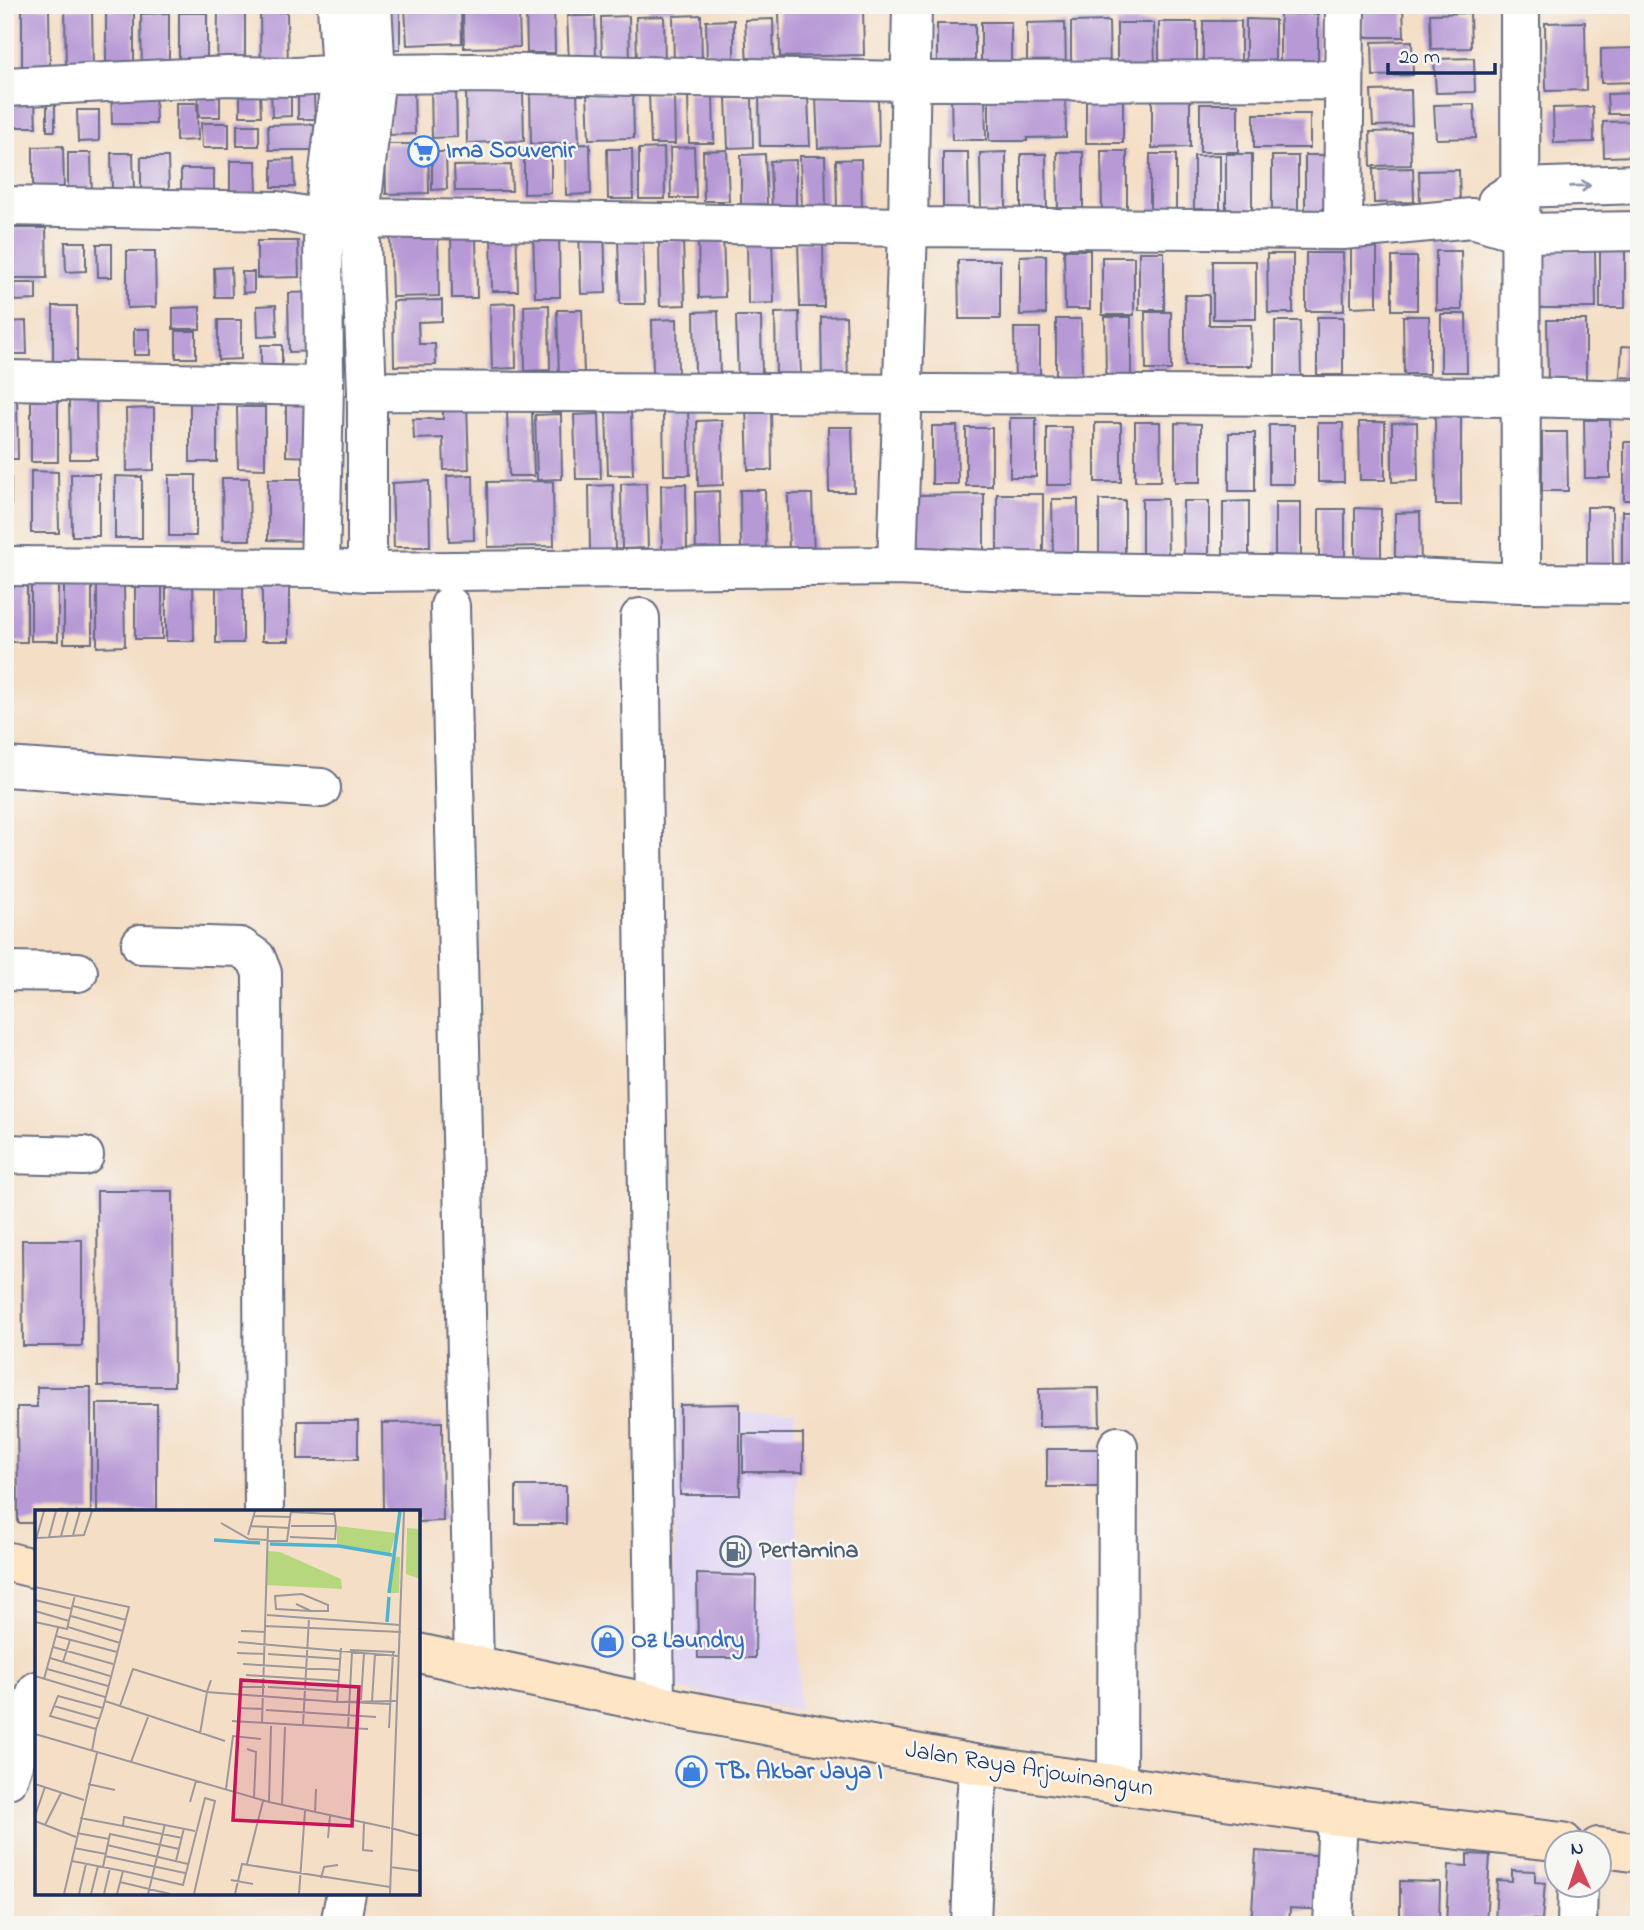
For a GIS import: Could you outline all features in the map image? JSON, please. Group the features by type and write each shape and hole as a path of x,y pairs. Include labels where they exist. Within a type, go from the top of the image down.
{"main road":[{"path":"5,1561 35,1568"},
{"name":"Jalan Raya Arjowinangun","path":"420,1653 655,1704 979,1765 1338,1816 1542,1840"},
{"path":"1612,1849 1639,1853"}],"street":[{"path":"337,5 359,74"},
{"path":"320,568 324,386 359,74 372,5"},
{"path":"897,566 912,5"},
{"path":"1343,230 1345,5"},
{"path":"1520,5 1521,583"},
{"path":"6,87 228,76 473,73 911,81 1344,80"},
{"path":"1472,218 1519,188 1639,184"},
{"path":"5,206 277,211 341,219 908,227 1343,230 1472,218 1522,233 1639,231"},
{"path":"341,219 366,391 367,572"},
{"path":"5,380 324,386"},
{"path":"366,391 1522,397 1639,400"},
{"path":"5,566 320,568 367,572 897,566 1639,584"},
{"path":"450,606 474,1666"},
{"path":"640,618 655,1704"},
{"path":"5,767 321,788"},
{"path":"141,944 240,947 256,958 262,973 264,1510"},
{"path":"5,971 78,972"},
{"path":"5,1154 84,1156"},
{"path":"1116,1785 1118,1446"},
{"path":"8,1779 35,1697"},
{"path":"971,1925 979,1765"},
{"path":"1333,1925 1338,1816"},
{"path":"340,1925 346,1895"},
{"path":"1577,1925 1578,1898"}],"shaded area":[{"name":"Pertamina","path":"673,1411 795,1413 799,1710 676,1689"}],"building":[{"path":"374,5 400,5 400,49 375,50"},
{"path":"578,5 607,5 607,8 578,8"},
{"path":"617,5 645,5 645,8 617,9"},
{"path":"648,5 675,5 675,10 648,11"},
{"path":"1008,5 1035,5 1035,10 1008,9"},
{"path":"1136,5 1162,5 1162,10 1136,10"},
{"path":"1363,5 1403,5 1404,37 1364,37"},
{"path":"461,6 462,43 407,45 405,7"},
{"path":"526,6 554,6 555,53 527,53"},
{"path":"22,8 49,8 50,69 22,69"},
{"path":"92,8 93,70 66,70 65,9"},
{"path":"863,8 864,55 780,57 779,10"},
{"path":"106,10 134,10 134,72 106,71"},
{"path":"519,10 520,47 464,48 463,11"},
{"path":"218,11 245,11 245,72 217,72"},
{"path":"260,12 287,12 288,74 261,74"},
{"path":"169,13 169,75 142,75 141,14"},
{"path":"179,13 207,13 207,74 179,74"},
{"path":"1470,13 1471,48 1431,49 1430,14"},
{"path":"1280,14 1318,14 1318,62 1280,62"},
{"path":"701,15 702,62 674,63 673,16"},
{"path":"567,16 595,16 596,62 569,63"},
{"path":"629,16 630,64 602,64 601,17"},
{"path":"664,16 665,63 637,64 636,17"},
{"path":"773,19 774,67 747,67 745,20"},
{"path":"1246,19 1275,20 1275,67 1246,68"},
{"path":"734,20 734,67 707,67 706,21"},
{"path":"1109,21 1110,70 1071,70 1071,22"},
{"path":"1203,21 1241,21 1241,69 1203,69"},
{"path":"981,22 1011,22 1011,70 981,70"},
{"path":"1065,22 1066,71 1027,71 1027,23"},
{"path":"1159,22 1197,22 1197,70 1159,70"},
{"path":"1585,22 1586,90 1546,91 1545,23"},
{"path":"1117,23 1154,23 1155,71 1117,71"},
{"path":"937,24 975,24 975,71 937,72"},
{"path":"1412,41 1413,75 1373,76 1372,42"},
{"path":"1639,48 1639,82 1601,83 1601,49"},
{"path":"1474,58 1475,92 1436,93 1434,59"},
{"path":"389,84 414,84 415,134 390,135"},
{"path":"111,85 155,85 156,124 112,124"},
{"path":"456,87 457,137 432,138 431,88"},
{"path":"291,88 291,116 272,117 271,89"},
{"path":"1065,89 1066,137 989,141 989,93"},
{"path":"1411,90 1412,125 1373,126 1371,91"},
{"path":"523,91 524,141 467,143 466,92"},
{"path":"633,92 634,138 589,139 587,93"},
{"path":"713,92 714,143 689,143 688,93"},
{"path":"951,92 985,92 986,140 952,140"},
{"path":"240,93 260,93 261,116 240,116"},
{"path":"577,93 579,143 531,144 530,94"},
{"path":"1639,93 1639,114 1608,114 1607,94"},
{"path":"220,94 220,117 199,117 198,95"},
{"path":"649,94 674,94 675,144 651,144"},
{"path":"808,95 810,146 760,146 759,96"},
{"path":"1086,95 1123,95 1123,143 1086,143"},
{"path":"298,96 314,96 315,119 298,119"},
{"path":"878,96 879,146 818,148 816,97"},
{"path":"752,97 753,147 728,148 726,98"},
{"path":"1152,100 1190,100 1190,147 1152,148"},
{"path":"11,101 35,101 36,127 12,127"},
{"path":"176,103 197,103 198,140 176,141"},
{"path":"47,104 55,104 55,131 47,131"},
{"path":"1200,104 1238,104 1238,152 1200,152"},
{"path":"1474,104 1476,138 1436,139 1434,105"},
{"path":"1593,107 1594,142 1554,143 1553,108"},
{"path":"77,110 99,110 99,141 78,142"},
{"path":"1254,114 1310,114 1310,148 1254,148"},
{"path":"1639,121 1639,156 1604,157 1603,122"},
{"path":"201,123 229,123 229,148 202,148"},
{"path":"314,124 314,150 269,150 268,125"},
{"path":"237,125 259,125 259,146 237,146"},
{"path":"1410,131 1411,165 1371,166 1370,132"},
{"path":"385,144 428,144 429,193 386,194"},
{"path":"590,144 591,194 566,195 565,145"},
{"path":"63,146 64,192 33,192 33,147"},
{"path":"694,147 696,198 671,198 670,148"},
{"path":"664,148 665,199 639,199 639,149"},
{"path":"607,149 632,149 633,199 608,199"},
{"path":"551,150 551,193 524,194 524,151"},
{"path":"727,150 729,201 704,201 703,151"},
{"path":"1101,151 1127,151 1127,210 1102,210"},
{"path":"432,152 446,152 447,189 432,190"},
{"path":"943,152 968,152 969,211 943,211"},
{"path":"1006,152 1006,211 981,211 980,153"},
{"path":"1057,152 1083,152 1083,211 1058,211"},
{"path":"68,153 91,153 92,197 68,197"},
{"path":"111,153 133,153 134,192 112,192"},
{"path":"765,154 767,204 741,205 741,155"},
{"path":"1021,154 1046,154 1047,212 1021,212"},
{"path":"1150,154 1176,154 1176,213 1150,213"},
{"path":"1226,154 1252,154 1252,213 1226,213"},
{"path":"1220,155 1220,214 1194,214 1194,156"},
{"path":"1305,155 1330,155 1331,213 1305,213"},
{"path":"800,156 825,156 826,206 802,207"},
{"path":"1272,156 1298,156 1298,214 1272,215"},
{"path":"141,157 168,157 169,190 141,190"},
{"path":"294,159 295,187 272,187 272,160"},
{"path":"861,159 862,210 837,210 836,160"},
{"path":"796,160 796,211 772,211 770,161"},
{"path":"230,161 256,161 257,193 230,194"},
{"path":"511,165 512,191 455,191 454,166"},
{"path":"1413,168 1414,202 1374,203 1373,169"},
{"path":"181,169 214,169 214,195 181,196"},
{"path":"1459,170 1460,204 1420,205 1419,171"},
{"path":"516,226 518,291 492,291 491,227"},
{"path":"8,228 46,228 47,278 8,278"},
{"path":"604,228 606,293 581,294 579,229"},
{"path":"438,231 439,296 392,297 390,232"},
{"path":"559,232 560,297 535,297 533,233"},
{"path":"723,232 725,297 699,298 698,233"},
{"path":"451,233 476,233 477,298 452,298"},
{"path":"643,238 645,304 620,304 618,239"},
{"path":"772,238 774,303 748,304 747,239"},
{"path":"683,240 685,305 660,306 659,241"},
{"path":"257,241 298,241 299,277 257,278"},
{"path":"65,242 86,242 86,271 66,272"},
{"path":"798,242 823,242 824,307 800,307"},
{"path":"97,244 112,244 112,277 98,277"},
{"path":"1636,244 1639,244 1639,302 1636,302"},
{"path":"1351,248 1377,248 1377,306 1351,307"},
{"path":"1064,250 1090,250 1090,309 1065,309"},
{"path":"1537,250 1595,250 1596,308 1538,308"},
{"path":"1600,250 1625,250 1625,308 1600,308"},
{"path":"127,251 155,251 156,307 127,308"},
{"path":"1436,251 1461,251 1462,310 1436,310"},
{"path":"1139,252 1164,252 1164,310 1139,310"},
{"path":"1306,253 1343,253 1344,311 1306,311"},
{"path":"1267,254 1293,254 1293,313 1268,313"},
{"path":"1046,255 1046,314 1020,315 1020,256"},
{"path":"1102,257 1134,257 1134,315 1102,315"},
{"path":"1392,257 1417,257 1417,310 1392,310"},
{"path":"958,260 1000,260 1000,319 959,319"},
{"path":"1213,261 1256,261 1256,319 1213,319"},
{"path":"231,267 232,297 215,297 214,268"},
{"path":"242,272 254,272 254,292 243,293"},
{"path":"14,283 36,283 36,300 14,301"},
{"path":"317,292 318,351 289,352 288,293"},
{"path":"1185,295 1209,295 1209,325 1251,325 1252,366 1185,366"},
{"path":"442,300 442,321 418,322 419,344 435,344 436,365 394,366 393,301"},
{"path":"515,303 516,368 492,369 490,304"},
{"path":"276,305 277,336 258,337 257,306"},
{"path":"549,305 550,370 525,371 524,306"},
{"path":"53,306 77,306 77,363 53,363"},
{"path":"200,307 200,329 173,329 173,308"},
{"path":"557,310 582,310 584,375 559,375"},
{"path":"718,311 720,376 695,377 694,312"},
{"path":"799,312 801,377 776,377 775,313"},
{"path":"1145,312 1171,312 1171,370 1146,370"},
{"path":"1441,314 1466,314 1467,372 1441,372"},
{"path":"736,316 761,316 762,381 738,381"},
{"path":"846,316 848,381 822,382 821,317"},
{"path":"1403,316 1429,316 1429,374 1404,374"},
{"path":"1105,317 1131,317 1131,375 1106,376"},
{"path":"1317,317 1343,317 1343,375 1317,375"},
{"path":"677,319 678,376 653,377 652,320"},
{"path":"1056,319 1081,319 1082,377 1056,378"},
{"path":"218,320 241,320 241,359 218,360"},
{"path":"1547,320 1586,320 1586,379 1548,379"},
{"path":"26,321 27,354 5,354 5,322"},
{"path":"1275,321 1300,321 1301,379 1275,380"},
{"path":"1014,328 1040,328 1040,386 1015,386"},
{"path":"134,329 150,329 150,355 134,355"},
{"path":"176,331 196,331 196,358 176,358"},
{"path":"261,345 282,345 282,367 261,367"},
{"path":"1622,346 1639,347 1639,378 1620,377"},
{"path":"286,395 313,395 313,457 286,456"},
{"path":"5,397 17,397 18,459 5,459"},
{"path":"69,397 96,397 97,459 70,459"},
{"path":"58,400 58,462 31,462 31,401"},
{"path":"217,400 217,462 190,462 190,401"},
{"path":"467,404 469,469 444,470 443,438 414,439 413,419 443,419 443,405"},
{"path":"771,405 772,470 748,470 746,406"},
{"path":"237,407 265,407 265,469 238,468"},
{"path":"154,408 154,470 127,471 126,409"},
{"path":"631,410 633,475 608,475 606,411"},
{"path":"688,410 690,475 664,475 663,411"},
{"path":"507,411 532,411 534,476 509,476"},
{"path":"561,414 562,479 537,480 535,415"},
{"path":"599,414 601,479 576,479 574,415"},
{"path":"1461,415 1461,505 1436,505 1435,416"},
{"path":"1010,418 1036,418 1036,477 1010,477"},
{"path":"722,420 723,485 698,486 697,421"},
{"path":"1584,420 1610,420 1610,478 1585,478"},
{"path":"1135,422 1160,422 1161,481 1135,481"},
{"path":"1359,422 1385,422 1385,480 1360,480"},
{"path":"1417,422 1418,481 1392,482 1392,423"},
{"path":"1095,423 1121,423 1121,482 1095,482"},
{"path":"1175,423 1201,424 1201,482 1175,482"},
{"path":"1318,423 1343,423 1344,482 1318,482"},
{"path":"1269,425 1294,425 1294,484 1269,484"},
{"path":"932,426 957,426 958,484 932,484"},
{"path":"828,427 852,427 854,492 829,492"},
{"path":"1047,427 1072,427 1073,485 1047,485"},
{"path":"966,428 992,428 992,486 966,486"},
{"path":"1542,432 1567,432 1568,491 1542,491"},
{"path":"1229,433 1255,433 1255,491 1229,491"},
{"path":"1624,442 1639,442 1639,500 1624,500"},
{"path":"31,471 58,472 59,533 31,533"},
{"path":"71,474 99,474 99,536 72,536"},
{"path":"169,475 196,475 196,536 169,536"},
{"path":"473,475 474,540 449,541 447,476"},
{"path":"115,476 142,477 142,538 115,538"},
{"path":"5,478 11,478 11,540 5,540"},
{"path":"222,478 249,478 250,540 223,540"},
{"path":"268,479 311,479 311,541 268,540"},
{"path":"429,481 430,547 394,547 392,483"},
{"path":"553,481 554,546 488,547 487,482"},
{"path":"646,483 648,548 622,549 621,484"},
{"path":"686,484 687,550 662,550 661,485"},
{"path":"613,485 615,550 590,551 589,486"},
{"path":"740,490 765,490 766,554 741,555"},
{"path":"719,491 721,556 696,556 695,492"},
{"path":"788,494 812,494 814,558 789,559"},
{"path":"984,494 984,552 917,553 917,495"},
{"path":"997,494 1043,494 1043,552 997,552"},
{"path":"1052,499 1078,499 1078,557 1053,557"},
{"path":"1142,499 1167,499 1168,558 1142,558"},
{"path":"1099,500 1125,500 1125,559 1099,559"},
{"path":"1183,501 1209,501 1209,559 1184,559"},
{"path":"1249,501 1249,560 1223,560 1223,502"},
{"path":"1275,502 1301,502 1301,561 1275,561"},
{"path":"1587,507 1612,507 1613,566 1587,566"},
{"path":"1355,508 1381,509 1381,567 1355,567"},
{"path":"1319,509 1345,509 1345,568 1319,568"},
{"path":"1622,511 1639,511 1639,569 1622,569"},
{"path":"1420,512 1421,571 1395,571 1395,513"},
{"path":"162,577 162,639 135,639 135,578"},
{"path":"166,579 193,579 194,641 166,641"},
{"path":"289,579 289,641 262,641 262,580"},
{"path":"5,580 27,580 27,642 5,642"},
{"path":"31,580 58,580 58,641 31,641"},
{"path":"64,581 92,581 92,643 64,643"},
{"path":"216,582 243,582 243,643 216,643"},
{"path":"97,585 124,585 125,646 97,647"},
{"path":"97,1191 173,1191 174,1386 98,1386"},
{"path":"22,1240 82,1240 82,1346 23,1346"},
{"path":"5,1327 9,1327 9,1402 5,1402"},
{"path":"37,1387 91,1387 91,1510 35,1510 35,1523 18,1523 17,1407 37,1407"},
{"path":"1099,1388 1100,1426 1039,1427 1039,1389"},
{"path":"97,1404 157,1404 157,1510 97,1510"},
{"path":"740,1404 740,1495 680,1495 680,1405"},
{"path":"298,1421 358,1421 358,1459 298,1459"},
{"path":"442,1422 443,1521 420,1522 420,1510 383,1510 382,1423"},
{"path":"743,1434 803,1434 803,1472 743,1472"},
{"path":"1047,1449 1107,1449 1107,1487 1047,1487"},
{"path":"516,1486 566,1486 566,1524 516,1524"},
{"path":"697,1574 756,1576 755,1658 698,1658"},
{"path":"1256,1851 1328,1856 1325,1910 1290,1908 1289,1925 1251,1925"},
{"path":"1467,1854 1490,1855 1486,1925 1446,1925 1449,1865 1467,1866"},
{"path":"1512,1870 1535,1871 1535,1882 1542,1883 1542,1920 1519,1919 1519,1925 1495,1925 1497,1880 1512,1881"},
{"path":"1400,1881 1440,1882 1439,1925 1400,1925"}],"place":[{"name":"Ima Souvenir","path":"423,151"},
{"name":"Pertamina","path":"736,1551"},
{"name":"Oz Laundry","path":"608,1641"},
{"name":"TB. Akbar Jaya I","path":"692,1772"}]}
